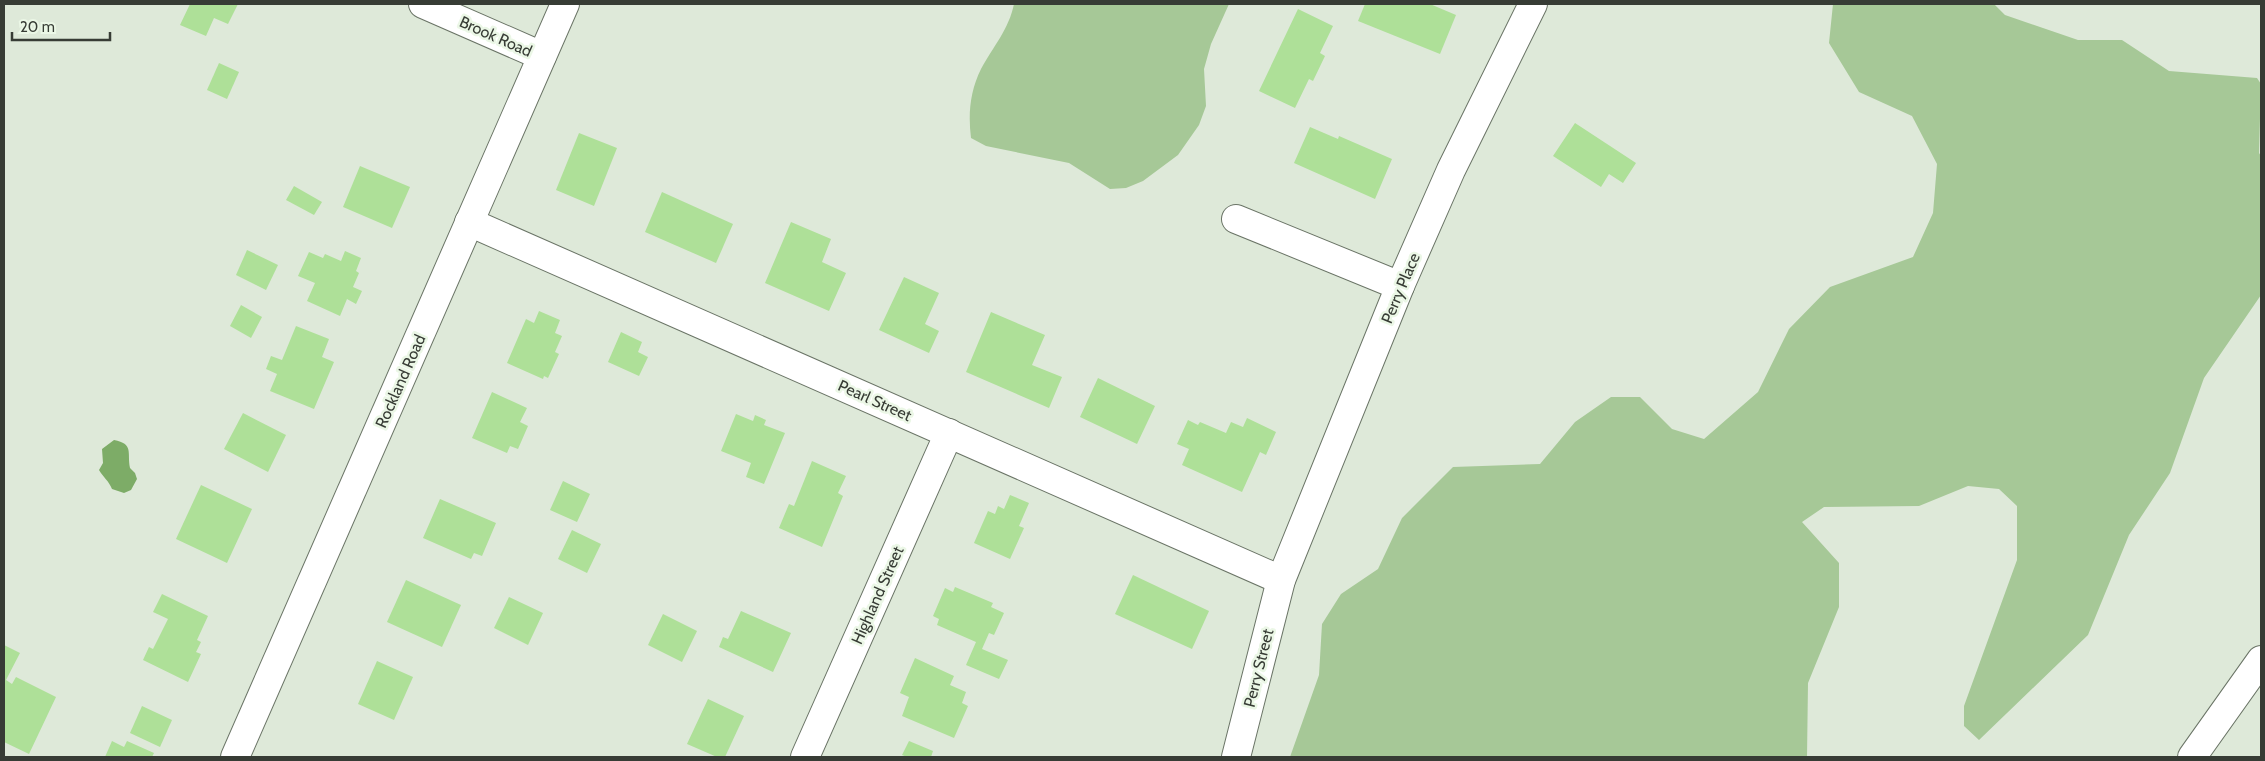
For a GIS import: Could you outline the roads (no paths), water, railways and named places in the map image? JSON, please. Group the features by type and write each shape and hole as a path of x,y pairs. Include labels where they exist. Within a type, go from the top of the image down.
{"main road":[{"name":"Brook Road","path":"422,4 542,56"},
{"name":"Rockland Road","path":"235,757 565,4"},
{"name":"Perry Place","path":"1281,580 1400,286 1451,170 1533,4"},
{"path":"1236,218 1400,286"},
{"name":"Pearl Street","path":"470,222 1281,580"},
{"name":"Highland Street","path":"805,757 949,433"},
{"name":"Perry Street","path":"1236,757 1281,580"},
{"path":"2192,757 2261,660"}]}
